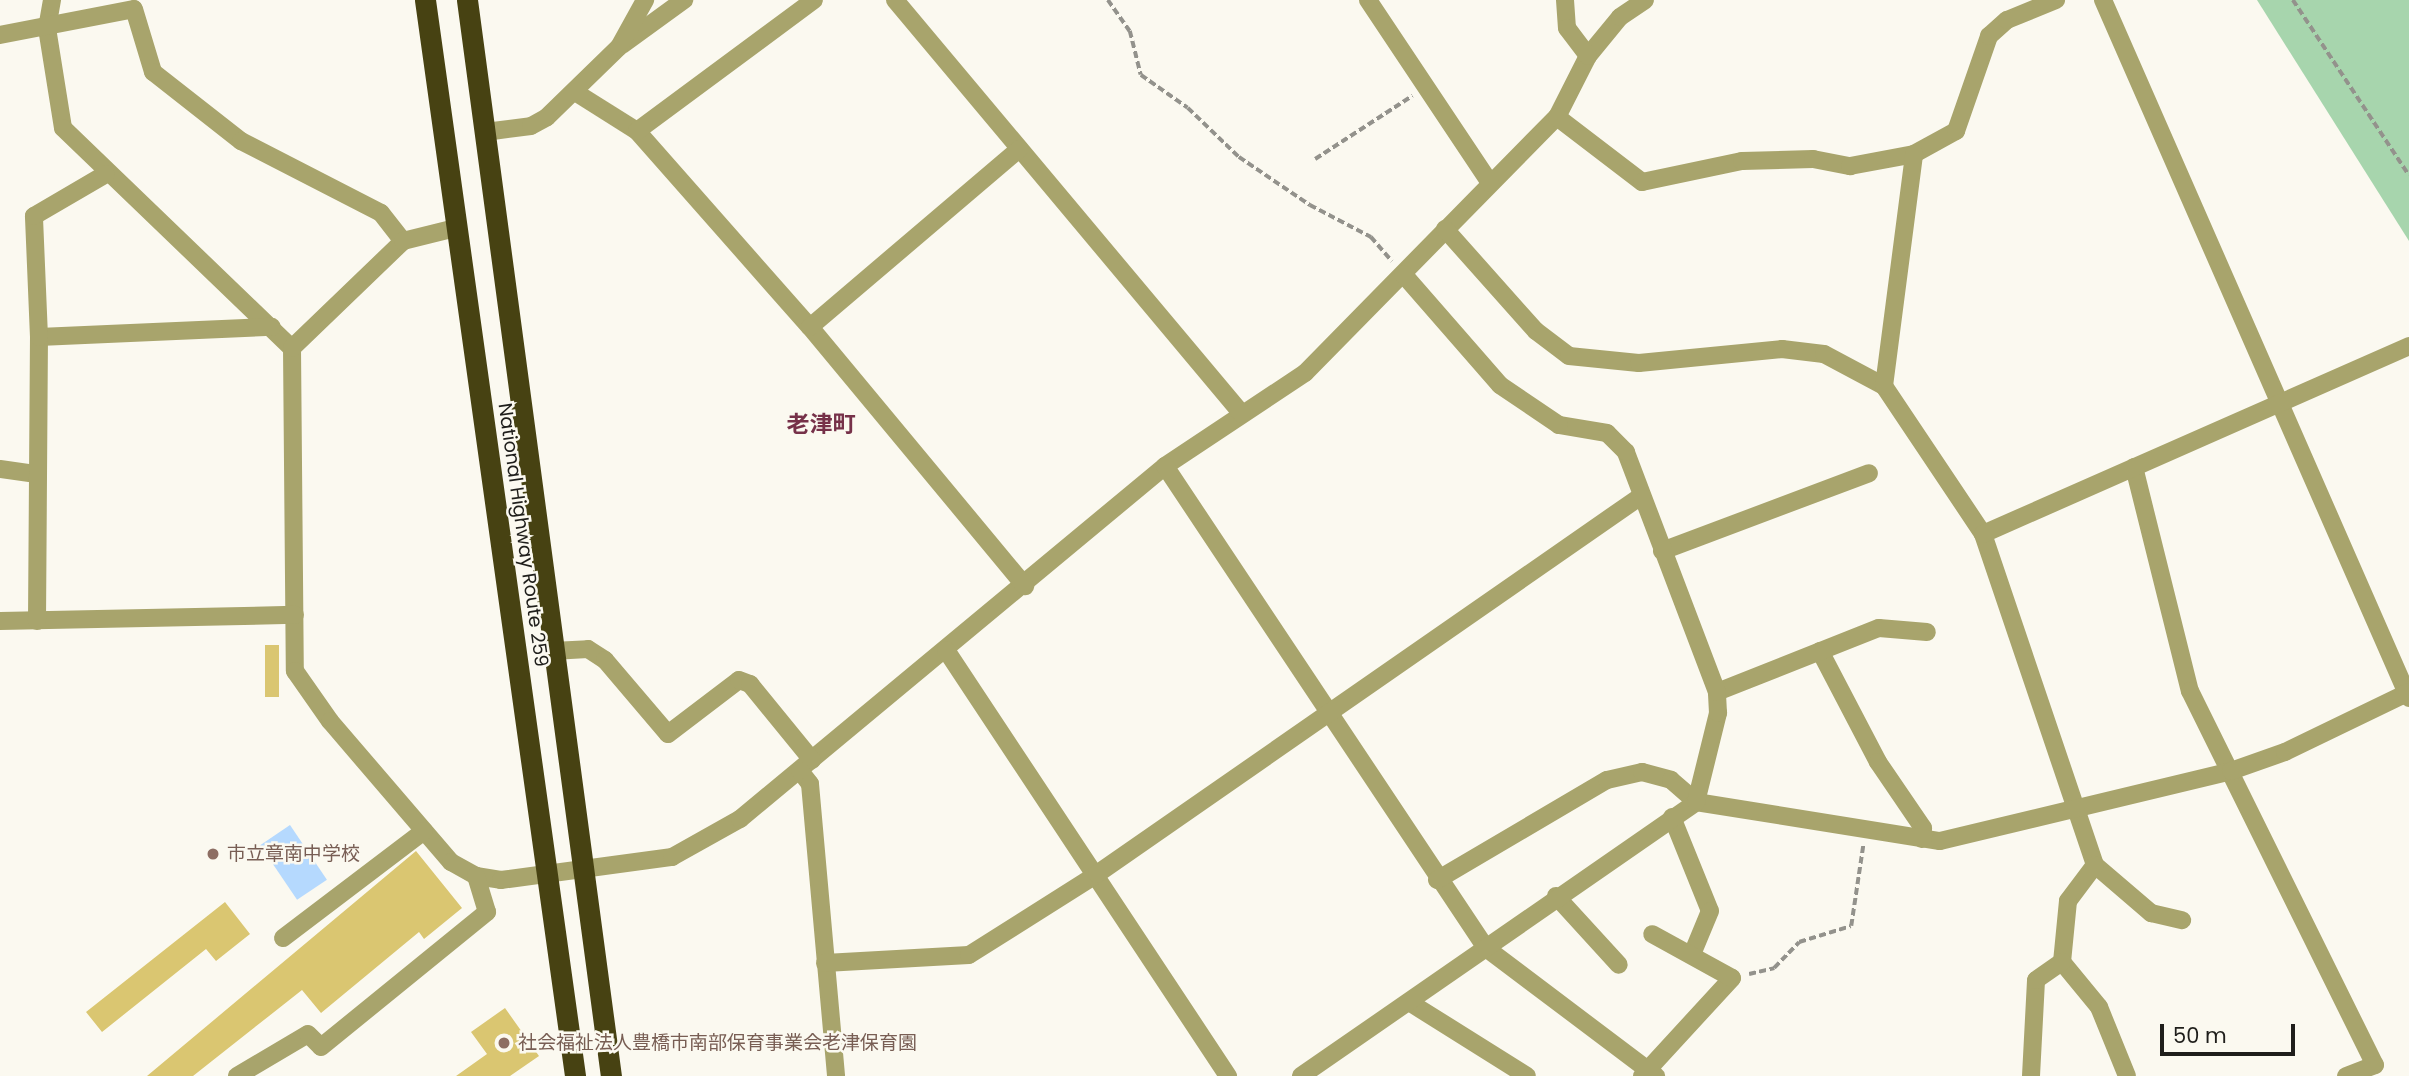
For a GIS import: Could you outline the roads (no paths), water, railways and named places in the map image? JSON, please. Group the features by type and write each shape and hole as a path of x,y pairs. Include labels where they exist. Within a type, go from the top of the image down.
{"highway":[{"name":"National Highway Route 259","path":"425,0 575,1076"},
{"name":"National Highway Route 259","path":"467,0 552,651 585,869 611,1076"}],"street":[{"path":"52,0 47,28 62,128 106,174 292,348 295,671 451,862 476,876 501,880 672,857 740,819 1025,586 1165,467 1306,373 1557,117 1588,56 1620,17 1644,0"},
{"path":"619,47 645,0"},
{"path":"485,132 531,126 575,92 619,47 684,0"},
{"path":"637,131 814,0"},
{"path":"895,0 1242,414"},
{"path":"1368,0 1490,183"},
{"path":"1565,0 1567,28 1588,56"},
{"path":"1557,117 1642,182 1742,161 1813,159 1850,166 1914,154 1956,131 1989,36 2007,20 2056,0"},
{"path":"1437,880 1607,780 1642,772 1671,780 1696,802 1922,839 1989,833 2231,771 2286,752 2408,695 2278,405 2103,0"},
{"path":"0,35 134,9 153,72 241,141 381,213 403,241"},
{"path":"575,92 637,131 810,327 1025,586"},
{"path":"810,327 1020,149"},
{"path":"1884,386 1914,154"},
{"path":"37,621 39,337 34,216 106,174"},
{"path":"292,348 403,241 455,229"},
{"path":"1445,229 1536,331 1569,356 1639,363 1782,349 1824,354 1884,386 1983,534 2095,866 2151,913 2182,920"},
{"path":"1301,1076 1486,948 1556,896 1696,802 1718,713 1717,692 1626,452 1606,433 1559,425 1500,385 1404,274"},
{"path":"39,337 272,327"},
{"path":"1983,534 2409,346"},
{"path":"1165,467 1437,880 1486,948 1648,1073 1700,1018 1732,978 1693,952 1652,934"},
{"path":"2134,467 2178,655 2231,771 2375,1065 2346,1076"},
{"path":"0,469 37,474"},
{"path":"1662,551 1869,473"},
{"path":"825,963 969,955 1097,874 1641,496"},
{"path":"0,621 295,615"},
{"path":"1717,692 1879,628 1927,632"},
{"path":"552,651 588,649 605,660 668,734 739,680 750,684 806,765 810,784 836,1076"},
{"path":"946,650 1097,874 1228,1076"},
{"path":"1821,651 1878,762 1923,828 1922,839"},
{"path":"1672,817 1710,911 1693,952"},
{"path":"283,938 424,831"},
{"path":"2095,866 2068,901 2062,962 2099,1007 2127,1076"},
{"path":"237,1076 308,1034 321,1046 487,912 476,876"},
{"path":"1556,896 1619,965"},
{"path":"2031,1076 2036,980 2062,962"},
{"path":"1409,1002 1527,1076"}],"water":[{"path":"290,825 327,880 297,900 260,845"}],"place":[{"name":"市立章南中学校","path":"213,854"},
{"name":"社会福祉法人豊橋市南部保育事業会老津保育園","path":"504,1043"}],"district":[{"name":"老津町","path":"821,424"}]}
